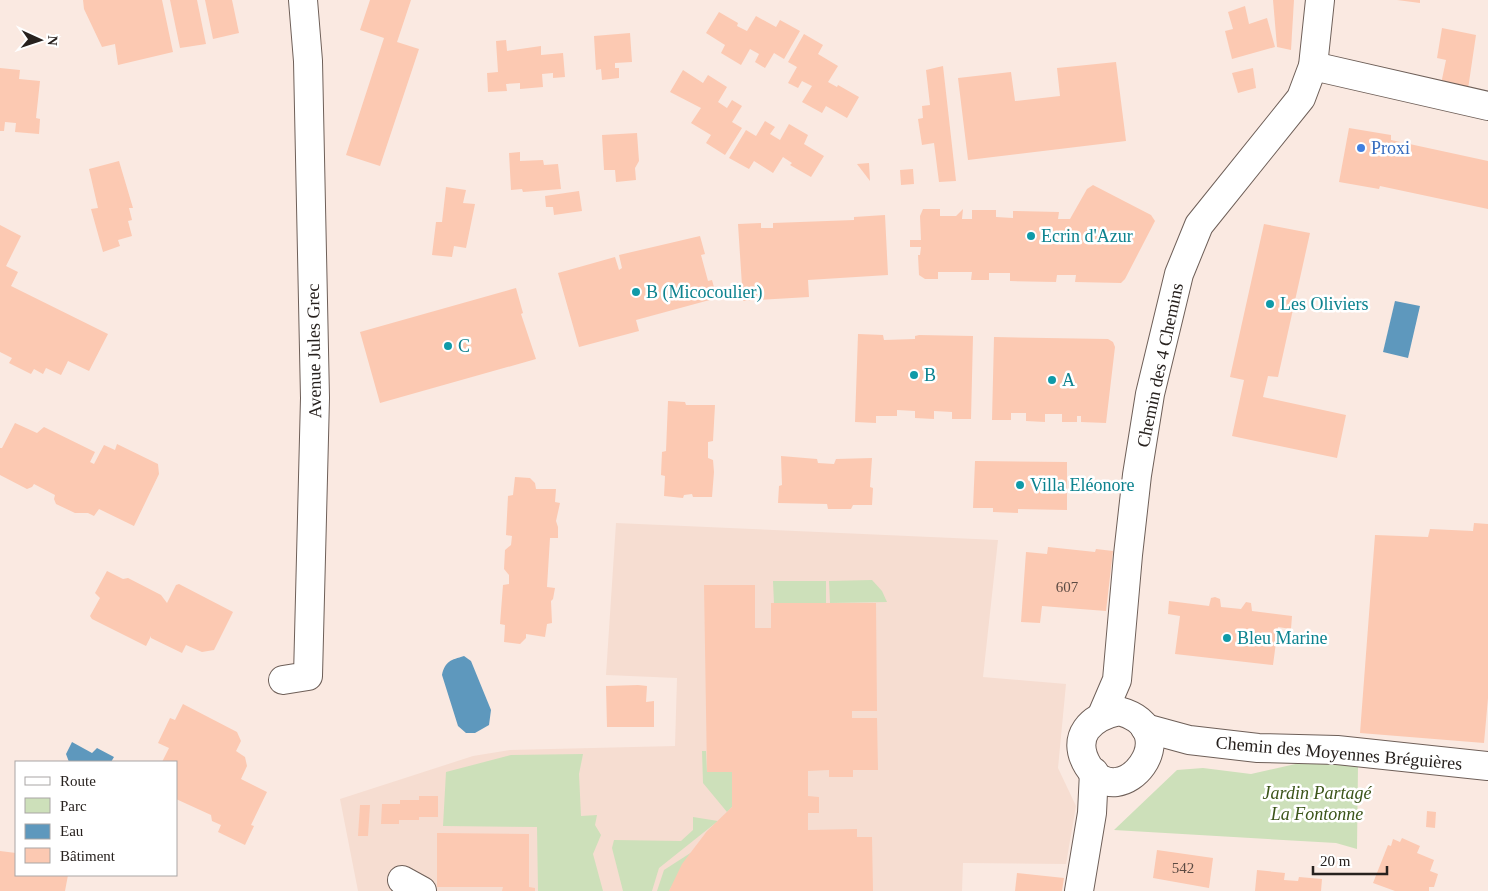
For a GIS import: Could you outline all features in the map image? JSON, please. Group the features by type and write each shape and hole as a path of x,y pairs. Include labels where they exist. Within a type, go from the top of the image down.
{"street":[{"name":"Avenue Jules Grec","path":"282,680 308,676 315,398 308,61 302,0"},
{"name":"Chemin des 4 Chemins","path":"1102,715 1117,680 1137,475 1150,394 1179,274 1200,225 1301,98 1314,66 1320,0"},
{"path":"1314,66 1488,106"},
{"name":"Chemin des 4 Chemins","path":"1117,680 1138,721"},
{"path":"1118,711 1138,721 1149,739 1149,752 1146,762 1140,771 1130,777 1103,777 1084,759 1082,748 1083,736 1088,726 1102,715 1118,711"},
{"name":"Chemin des Moyennes Bréguières","path":"1138,721 1189,740 1258,748 1337,750 1488,766"},
{"path":"1146,762 1189,740"},
{"path":"1079,891 1092,813 1103,777"}],"shaded area":[{"path":"616,523 998,540 983,677 1066,684 1058,768 1076,806 1066,864 963,863 962,891 358,891 340,799 473,756 510,750 675,746 677,678 606,675"}],"green space":[{"path":"872,580 882,591 887,602 830,603 829,581"},
{"path":"773,581 826,581 826,603 774,604"},
{"path":"702,751 706,751 707,772 732,772 732,807 727,812 703,783"},
{"path":"583,754 579,774 581,816 597,815 595,825 601,835 593,854 603,891 538,891 537,827 443,826 446,772 511,755"},
{"name":"Jardin Partagé La Fontonne","path":"1300,763 1358,765 1357,849 1336,843 1114,830 1177,770 1203,768 1251,774"},
{"path":"693,817 718,821 659,868 652,891 623,891 612,848 614,840 681,841 693,830"},
{"path":"692,852 669,891 657,891 664,870"}],"water":[{"path":"1395,301 1420,306 1408,358 1383,352"},
{"path":"464,656 471,661 491,710 489,725 475,733 466,733 458,726 442,675 449,662"},
{"path":"72,742 92,753 97,748 114,757 112,761 69,761 66,754"}],"building":[{"path":"83,0 162,0 173,52 118,65 115,44 102,47 84,9"},
{"path":"170,0 197,0 206,44 180,48"},
{"path":"205,0 232,0 239,33 213,39"},
{"path":"370,0 411,0 397,42 419,49 380,166 346,155 384,38 360,30"},
{"path":"1273,0 1294,0 1291,50 1277,47"},
{"path":"1397,0 1420,0 1420,3"},
{"path":"1245,6 1249,24 1267,18 1275,47 1232,59 1225,31 1233,29 1228,12"},
{"path":"719,12 738,23 737,26 747,31 756,16 776,27 780,20 800,31 784,59 774,53 765,68 755,62 759,54 750,49 741,65 721,53 725,45 706,33"},
{"path":"1442,28 1476,35 1468,89 1441,84 1446,60 1437,58"},
{"path":"630,33 632,62 615,63 615,68 619,68 619,78 602,80 601,69 596,70 594,36"},
{"path":"804,34 823,45 818,54 838,66 828,82 837,87 838,85 859,97 847,118 826,106 822,113 802,102 812,86 802,81 798,88 788,83 797,67 788,62"},
{"path":"506,40 507,51 541,46 541,55 563,53 565,77 553,78 553,73 542,74 543,87 520,89 520,83 506,84 507,91 488,92 487,73 498,72 496,41"},
{"path":"1116,62 1126,141 968,160 958,78 1011,72 1015,101 1060,96 1057,68"},
{"path":"943,66 956,181 939,182 934,143 922,145 918,119 923,118 922,106 930,105 926,70"},
{"path":"0,68 20,70 19,79 40,81 36,118 40,119 39,134 15,132 16,123 5,122 4,131 0,131"},
{"path":"1253,68 1256,88 1238,93 1232,73"},
{"path":"683,70 703,83 708,75 727,87 718,102 727,108 732,100 742,106 732,122 742,128 725,155 706,143 711,135 691,123 701,108 670,92"},
{"path":"765,121 775,127 770,134 780,140 789,124 808,135 804,144 824,156 811,177 790,165 792,163 783,157 773,173 754,161 749,169 729,158 746,130 756,136"},
{"path":"1349,128 1391,135 1391,140 1488,161 1488,209 1380,186 1379,189 1339,182"},
{"path":"637,133 639,161 635,168 636,180 616,182 615,170 604,170 602,135"},
{"path":"520,152 520,161 543,160 544,165 558,164 561,189 523,192 522,189 511,190 509,153"},
{"path":"119,161 133,208 129,208 132,220 128,221 132,236 118,240 120,246 103,252 91,209 98,208 89,169"},
{"path":"869,163 870,181 857,164"},
{"path":"913,169 914,184 901,185 900,170"},
{"name":"Ecrin d'Azur","path":"1093,185 1151,215 1155,221 1125,279 1121,283 1075,282 1076,275 1057,275 1056,282 1010,281 1010,273 989,273 989,280 971,280 972,272 938,272 938,279 925,279 919,275 918,255 920,255 921,247 910,247 910,240 921,240 920,216 923,209 940,209 940,216 956,216 963,209 962,219 972,219 972,210 996,210 996,217 1013,218 1013,211 1059,212 1058,219 1070,219 1087,189"},
{"path":"446,187 466,190 463,203 475,204 466,248 454,246 452,257 432,255 436,222 442,222"},
{"path":"579,191 582,211 554,215 553,207 546,207 545,196"},
{"path":"885,215 888,275 808,280 809,297 743,301 738,224 761,223 761,228 773,228 773,223 854,220 854,217"},
{"name":"Les Oliviers","path":"1264,224 1310,233 1278,377 1268,376 1263,397 1346,415 1337,458 1232,436 1244,380 1230,377"},
{"path":"0,225 21,236 6,266 18,272 11,286 108,334 89,371 68,361 61,375 46,368 43,374 34,369 31,374 9,363 12,358 0,352"},
{"name":"B (Micocoulier)","path":"700,236 705,254 701,255 708,281 712,280 717,298 636,320 639,331 579,347 558,273 615,257 619,270 622,268 619,255"},
{"name":"C","path":"516,288 523,313 521,314 536,359 380,403 360,332"},
{"name":"B","path":"858,334 883,335 884,340 915,339 915,336 919,335 973,336 971,419 952,419 952,412 934,411 934,419 915,418 915,411 897,410 897,416 876,416 876,423 855,422"},
{"name":"A","path":"994,337 1108,339 1113,342 1115,347 1106,423 1081,422 1081,416 1077,416 1077,422 1062,422 1062,414 1045,414 1045,422 1026,421 1026,413 1011,413 1011,420 992,420"},
{"path":"668,401 685,402 686,405 715,405 713,441 708,442 708,458 713,460 714,472 712,497 693,497 692,494 684,495 683,498 664,496 665,476 661,475 662,452 666,451"},
{"path":"15,423 37,433 44,427 95,452 90,462 94,464 104,445 115,450 117,444 158,464 159,474 134,526 99,509 94,516 88,513 75,513 56,504 55,495 34,484 27,489 0,475 0,448 2,448"},
{"path":"781,456 817,459 818,463 834,464 836,459 872,458 870,487 873,488 872,505 853,505 851,509 828,509 827,504 778,503 779,486 782,485"},
{"name":"Villa Eléonore","path":"975,461 1067,462 1067,510 1018,509 1018,513 993,512 993,508 973,508"},
{"path":"515,477 530,478 535,483 536,489 556,489 555,502 560,503 556,521 558,538 550,538 547,587 555,588 551,601 552,623 547,624 545,637 526,634 526,638 520,644 504,642 505,625 500,624 503,585 509,584 509,575 504,569 505,550 511,545 512,536 506,535 508,496 513,495"},
{"path":"1474,523 1488,524 1488,698 1484,743 1360,733 1375,535 1428,537 1430,529 1473,531"},
{"path":"1048,547 1095,552 1096,549 1113,551 1106,611 1042,606 1040,623 1021,622 1026,552 1047,554"},
{"path":"107,571 123,579 128,578 161,595 167,603 176,585 179,584 233,612 214,650 202,652 186,645 182,653 151,638 151,636 146,646 92,619 90,616 100,598 95,593"},
{"path":"704,585 755,585 755,628 771,628 771,603 876,603 877,711 852,711 852,718 877,718 878,770 853,770 853,777 829,777 829,770 808,771 808,796 819,797 819,813 808,813 808,830 857,829 857,837 872,837 873,891 669,891 682,864 707,831 732,807 732,772 707,772"},
{"name":"Bleu Marine","path":"1211,598 1220,599 1221,607 1241,609 1246,602 1251,603 1252,611 1292,616 1291,629 1278,627 1273,665 1175,654 1180,616 1168,614 1169,601 1209,606"},
{"path":"606,686 647,686 646,702 654,701 654,727 607,727"},
{"path":"183,704 237,732 241,741 236,751 245,757 247,766 241,779 267,792 251,825 254,826 245,845 218,832 221,825 212,821 211,815 178,800 178,761 162,761 169,748 158,743 170,718 175,720"},
{"path":"419,796 438,796 438,817 419,817 419,820 399,820 399,824 381,824 382,804 400,804 400,800 419,800"},
{"path":"360,805 370,805 368,836 358,836"},
{"path":"1427,811 1436,812 1435,828 1426,827"},
{"path":"437,833 529,834 529,887 535,888 535,891 502,891 503,887 437,887"},
{"path":"1402,838 1420,846 1417,853 1434,860 1430,871 1438,874 1434,887 1429,887 1429,891 1395,891 1373,883 1388,845 1391,846 1393,839 1400,842"},
{"path":"1157,850 1213,858 1209,888 1153,878"},
{"path":"0,851 15,853 15,876 68,876 65,891 0,891"},
{"path":"1257,870 1285,873 1284,880 1298,881 1299,877 1322,879 1321,891 1255,891"},
{"path":"1017,873 1064,878 1062,891 1015,891"}],"place":[{"name":"Proxi","path":"1361,148"},
{"name":"Ecrin d'Azur","path":"1031,236"},
{"name":"B (Micocoulier)","path":"636,292"},
{"name":"Les Oliviers","path":"1270,304"},
{"name":"C","path":"448,346"},
{"name":"B","path":"914,375"},
{"name":"A","path":"1052,380"},
{"name":"Villa Eléonore","path":"1020,485"},
{"name":"Bleu Marine","path":"1227,638"}]}
